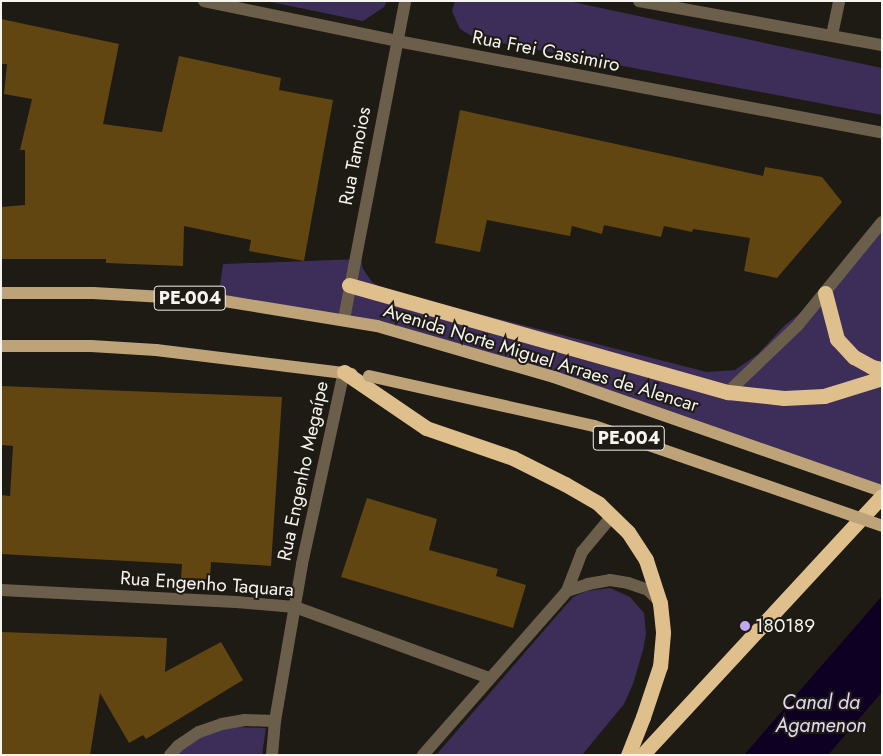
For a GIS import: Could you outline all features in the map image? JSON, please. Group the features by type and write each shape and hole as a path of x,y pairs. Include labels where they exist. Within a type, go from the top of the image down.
{"highway":[{"path":"349,285 728,392 784,398 824,396 882,378"},
{"path":"825,293 836,338 854,357 872,367 882,368"},
{"path":"344,372 426,428 513,458 565,484 599,504 628,532 646,560 660,602 663,633 660,666 644,717 628,755"},
{"path":"642,755 882,496"}],"main road":[{"name":"Avenida Norte Miguel Arraes de Alencar","path":"1,293 93,293 218,300 344,319 377,326 554,377 882,491"},
{"name":"PE-004","path":"1,346 91,346 156,350 369,376 594,426 882,526"}],"street":[{"name":"Rua Frei Cassimiro","path":"204,1 396,41 882,133"},
{"name":"Rua Tamoios","path":"344,319 405,1"},
{"path":"640,1 882,45"},
{"path":"832,35 839,1"},
{"path":"728,392 798,325 882,222"},
{"name":"Rua Engenho Megaípe","path":"272,755 275,721 302,564 344,372"},
{"path":"423,755 489,678 568,592 582,552 612,516"},
{"path":"568,592 588,584 610,580 628,583 648,590 660,602"},
{"name":"Rua Engenho Taquara","path":"1,590 236,602 295,607 489,678"},
{"path":"170,755 178,746 198,732 222,724 245,720 275,721"}],"shaded area":[{"path":"266,1 387,1 384,7 363,21"},
{"path":"455,1 568,1 882,68 882,115 475,38 460,29 452,11"},
{"path":"882,222 882,492 432,339 218,300 223,264 361,259 363,269 372,282 385,290 707,372 735,370 758,354 784,326 825,293"},
{"path":"610,588 630,597 644,613 646,634 633,684 624,704 582,755 436,755 573,597 587,591"},
{"path":"236,727 266,728 262,755 173,755 203,733"}],"water":[{"name":"Canal da Agamenon","path":"882,596 882,692 828,755 744,755"}],"building":[{"path":"1,19 119,44 103,124 162,132 179,56 281,78 279,90 333,100 304,261 249,251 251,240 184,226 183,266 106,263 106,259 1,259 1,207 25,205 25,150 20,150 32,99 4,94 7,64 1,64"},
{"path":"460,110 763,176 765,167 822,177 842,202 777,278 744,271 750,238 693,229 692,232 664,226 661,237 604,225 602,234 572,226 570,236 487,220 480,252 435,243"},
{"path":"1,386 282,397 271,566 211,562 210,579 181,578 182,564 1,554 1,495 10,496 13,446 1,445"},
{"path":"367,498 437,519 429,550 498,569 496,576 526,585 513,628 341,577"},
{"path":"1,632 167,638 165,672 221,642 243,680 146,739 143,735 129,743 100,693 90,755 1,755"}],"place":[{"name":"180189","path":"745,626"}]}
